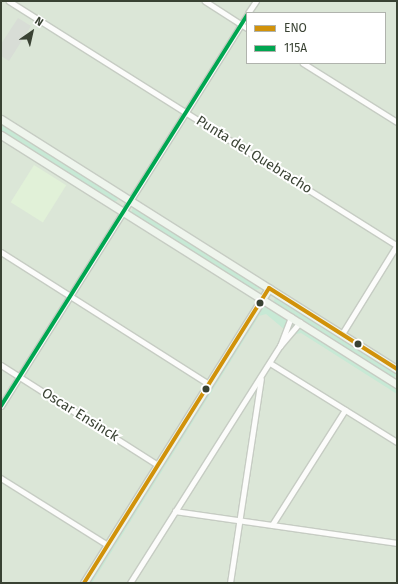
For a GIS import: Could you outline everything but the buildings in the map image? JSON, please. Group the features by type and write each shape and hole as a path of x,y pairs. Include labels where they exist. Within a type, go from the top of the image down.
{"main road":[{"path":"1,120 397,369"},
{"path":"1,135 397,384"},
{"path":"84,583 269,288"}],"street":[{"name":"Punta del Quebracho","path":"9,1 397,245"},
{"path":"205,1 246,27"},
{"path":"249,12 256,1"},
{"path":"1,406 246,17"},
{"path":"305,64 397,122"},
{"path":"342,334 397,245"},
{"path":"1,252 209,384"},
{"path":"280,346 291,317"},
{"path":"130,583 280,346 300,322"},
{"path":"270,363 397,442"},
{"name":"Oscar Ensinck","path":"1,366 158,465"},
{"path":"230,583 261,376"},
{"path":"272,525 346,410"},
{"path":"1,478 108,545"},
{"path":"175,511 397,543"}],"shaded area":[{"path":"1,1 397,1 397,583 1,583"},
{"path":"18,18 31,26 9,61 1,56 1,44"},
{"path":"1,123 116,196 118,200 114,202 1,131"},
{"path":"34,165 66,185 43,222 11,202"},
{"path":"133,207 258,285 260,289 254,290 131,213"},
{"path":"276,297 397,373 394,378 273,302"},
{"path":"262,299 397,384 397,394 301,333 291,335 266,314 259,316 92,583 84,583"}],"transit line":[{"name":"115A","path":"1,406 246,17"},
{"name":"ENO","path":"84,583 269,288 397,369"}]}
